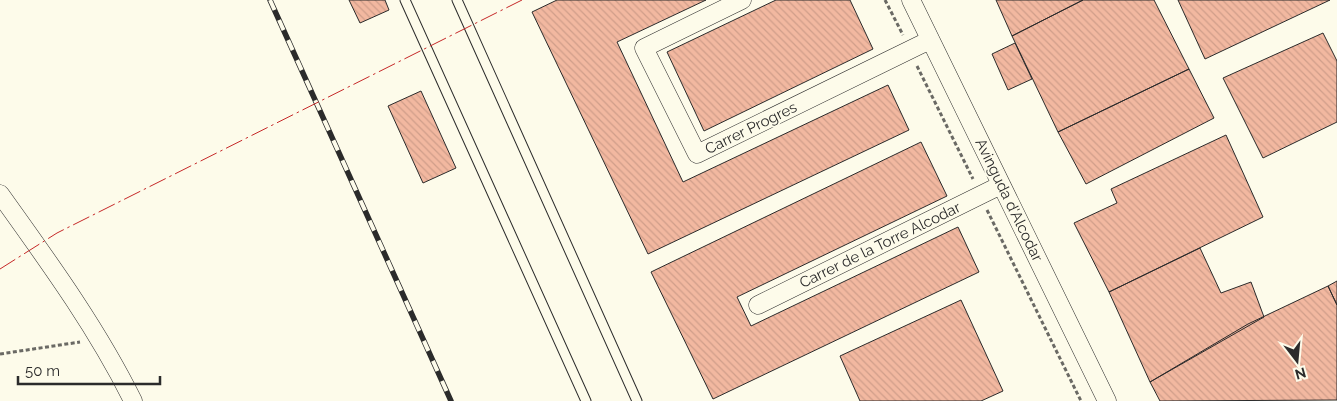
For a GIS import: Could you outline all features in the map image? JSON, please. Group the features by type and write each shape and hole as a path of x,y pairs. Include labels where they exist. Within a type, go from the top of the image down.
{"street":[{"name":"Carrer Progres","path":"742,0 644,48 697,154 930,40"},
{"name":"Avinguda d'Alcodar","path":"911,0 1107,401"},
{"name":"Carrer de la Torre Alcodar","path":"758,305 1001,185"},
{"path":"0,194 54,269 134,401"}],"lane":[{"path":"406,0 586,401"},
{"path":"457,0 637,401"}],"path":[{"path":"0,354 98,340"}],"building":[{"path":"349,0 385,0 389,10 360,23"},
{"path":"557,0 706,0 617,42 683,182 888,85 909,130 648,254 532,12"},
{"path":"776,0 850,0 873,49 704,131 667,52"},
{"path":"996,0 1083,0 1012,36"},
{"path":"1083,0 1154,0 1189,69 1058,132 1012,36"},
{"path":"1178,0 1330,0 1205,59"},
{"path":"1323,33 1337,61 1337,122 1263,158 1223,78"},
{"path":"1015,43 1032,79 1008,90 992,54"},
{"path":"1189,69 1214,118 1086,184 1058,132"},
{"path":"421,91 456,168 423,183 388,106"},
{"path":"1226,135 1263,217 1109,292 1074,223 1117,203 1111,189"},
{"path":"921,142 947,196 737,297 751,326 958,227 979,272 713,399 651,272"},
{"path":"1200,248 1221,293 1251,282 1264,317 1150,382 1109,292"},
{"path":"1337,281 1337,305 1328,286"},
{"path":"1328,286 1337,305 1337,400 1160,401 1150,382 1248,324"},
{"path":"961,300 1003,391 981,401 860,401 840,356"}],"railway":[{"path":"270,0 451,401"}],"power":[{"path":"0,269 57,233 522,0"}]}
